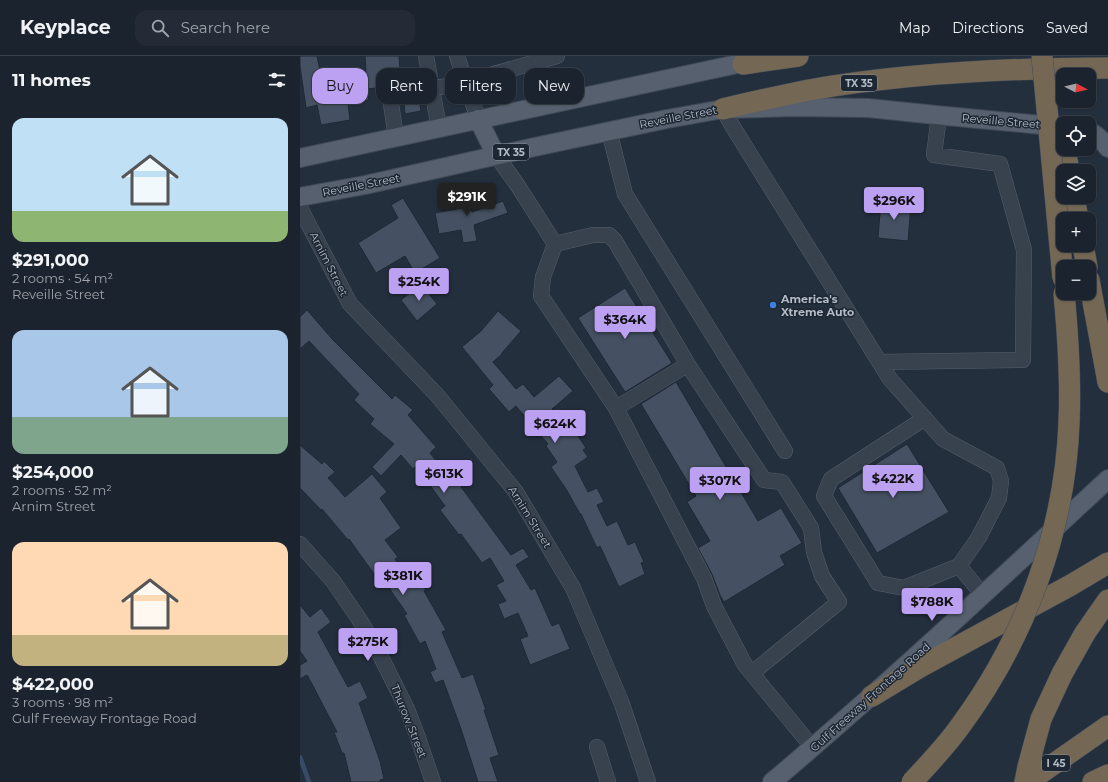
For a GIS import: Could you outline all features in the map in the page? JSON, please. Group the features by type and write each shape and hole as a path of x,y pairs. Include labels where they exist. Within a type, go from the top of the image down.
{"highway":[{"path":"743,64 798,56"},
{"path":"1042,56 1061,260"},
{"path":"1048,56 1059,116"},
{"name":"TX 35","path":"723,109 809,90 939,74 1108,68"},
{"path":"912,782 961,725 993,676 1017,630 1040,574 1057,517 1065,470 1069,425 1070,382 1068,331 1065,300"},
{"path":"1093,300 1108,382"},
{"path":"872,696 920,667 1071,585 1108,563"},
{"path":"1025,782 1042,719 1062,674 1085,633 1108,600"},
{"name":"I 45","path":"1028,782 1108,726"},
{"path":"1093,782 1108,775"}],"main road":[{"path":"300,158 743,64 772,56"},
{"name":"Reveille Street","path":"300,197 365,185 609,131 723,109 796,106 868,108 939,116 1056,125"},
{"path":"478,120 496,155"},
{"path":"1096,129 1108,128"},
{"path":"1096,136 1108,148"},
{"name":"Gulf Freeway Frontage Road","path":"772,782 872,696 1108,479"}],"street":[{"path":"426,56 428,68"},
{"path":"458,56 462,68"},
{"path":"515,68 557,56"},
{"path":"391,104 396,137"},
{"path":"435,104 439,128"},
{"path":"473,104 478,120"},
{"path":"723,109 733,128 890,379 925,418 943,439 997,468 1001,482 999,498 979,537 959,566 904,588 878,583 824,496 831,479 925,418"},
{"path":"879,362 1023,360 1024,250 1000,164 934,154 939,116"},
{"path":"609,131 625,194 785,451"},
{"path":"496,155 518,186 555,244"},
{"name":"Arnim Street","path":"300,208 350,304 437,395 516,492 572,588 622,704 645,781"},
{"path":"555,244 593,234 609,235 615,241 690,368 764,480 782,482 811,528 814,552 822,576 839,602 752,673"},
{"path":"555,244 543,278 541,296 616,408 704,578 714,606 745,664 813,748"},
{"path":"616,408 682,368 690,368"},
{"name":"Thurow Street","path":"300,544 334,581 374,643 407,709 433,782"},
{"path":"959,566 983,595"},
{"path":"597,747 608,782"}],"building":[{"path":"300,56 317,56 319,68 312,68 312,104 348,104 350,120 321,125 317,105 306,108"},
{"path":"365,56 399,56 400,68 376,68 376,88 368,89 368,68 366,68"},
{"path":"404,104 420,104 421,111 405,114"},
{"path":"468,192 472,212 503,201 508,213 474,225 477,241 463,243 461,230 439,234 435,213 457,209 454,194"},
{"path":"403,198 440,258 415,273 405,256 376,273 358,243 398,218 391,205"},
{"path":"881,201 911,204 908,241 878,238"},
{"path":"421,284 437,304 417,321 401,300"},
{"path":"625,288 672,363 625,392 578,318"},
{"path":"307,310 333,340 392,399 395,395 413,410 408,415 436,447 430,453 447,475 454,470 464,484 461,487 511,555 523,548 529,557 516,565 531,590 535,588 552,626 559,623 570,649 530,665 520,639 528,636 518,613 504,619 498,604 506,601 496,585 504,581 490,558 482,563 461,534 459,535 440,510 445,506 416,466 413,469 401,455 381,476 372,467 394,444 370,424 374,419 354,400 359,394 309,341 300,349 300,317"},
{"path":"498,311 521,331 502,354 493,362 516,389 523,384 534,397 559,376 573,391 552,409 569,429 572,427 586,448 583,450 588,457 575,466 588,492 597,488 604,502 597,505 607,526 617,521 628,545 635,542 644,562 641,563 645,574 619,587 600,546 597,548 581,514 551,467 557,462 546,446 548,444 516,406 509,412 489,389 493,385 462,347 481,331"},
{"path":"676,382 758,521 781,508 802,543 780,556 785,565 724,602 712,574 698,548 710,541 687,502 696,496 641,404"},
{"path":"907,444 949,512 877,553 838,488"},
{"path":"300,445 322,464 324,461 335,472 328,478 345,497 372,474 387,492 380,498 401,528 385,540 398,557 395,559 412,584 418,579 426,590 424,591 446,630 442,632 462,678 473,674 486,710 484,710 499,755 490,758 498,782 478,782 443,680 435,683 430,672 436,669 425,641 420,644 404,615 407,614 378,572 374,574 349,539 348,540 322,509 321,510 300,488"},
{"path":"300,605 310,617 321,608 331,622 318,632 348,687 360,681 368,698 359,703 380,761 384,779 380,780 380,782 351,782 344,753 342,753 334,732 337,732 307,675 300,679 300,665 307,661 300,651"}],"waterway":[{"path":"300,757 309,782"}],"place":[{"name":"America's Xtreme Auto","path":"773,305"}]}
